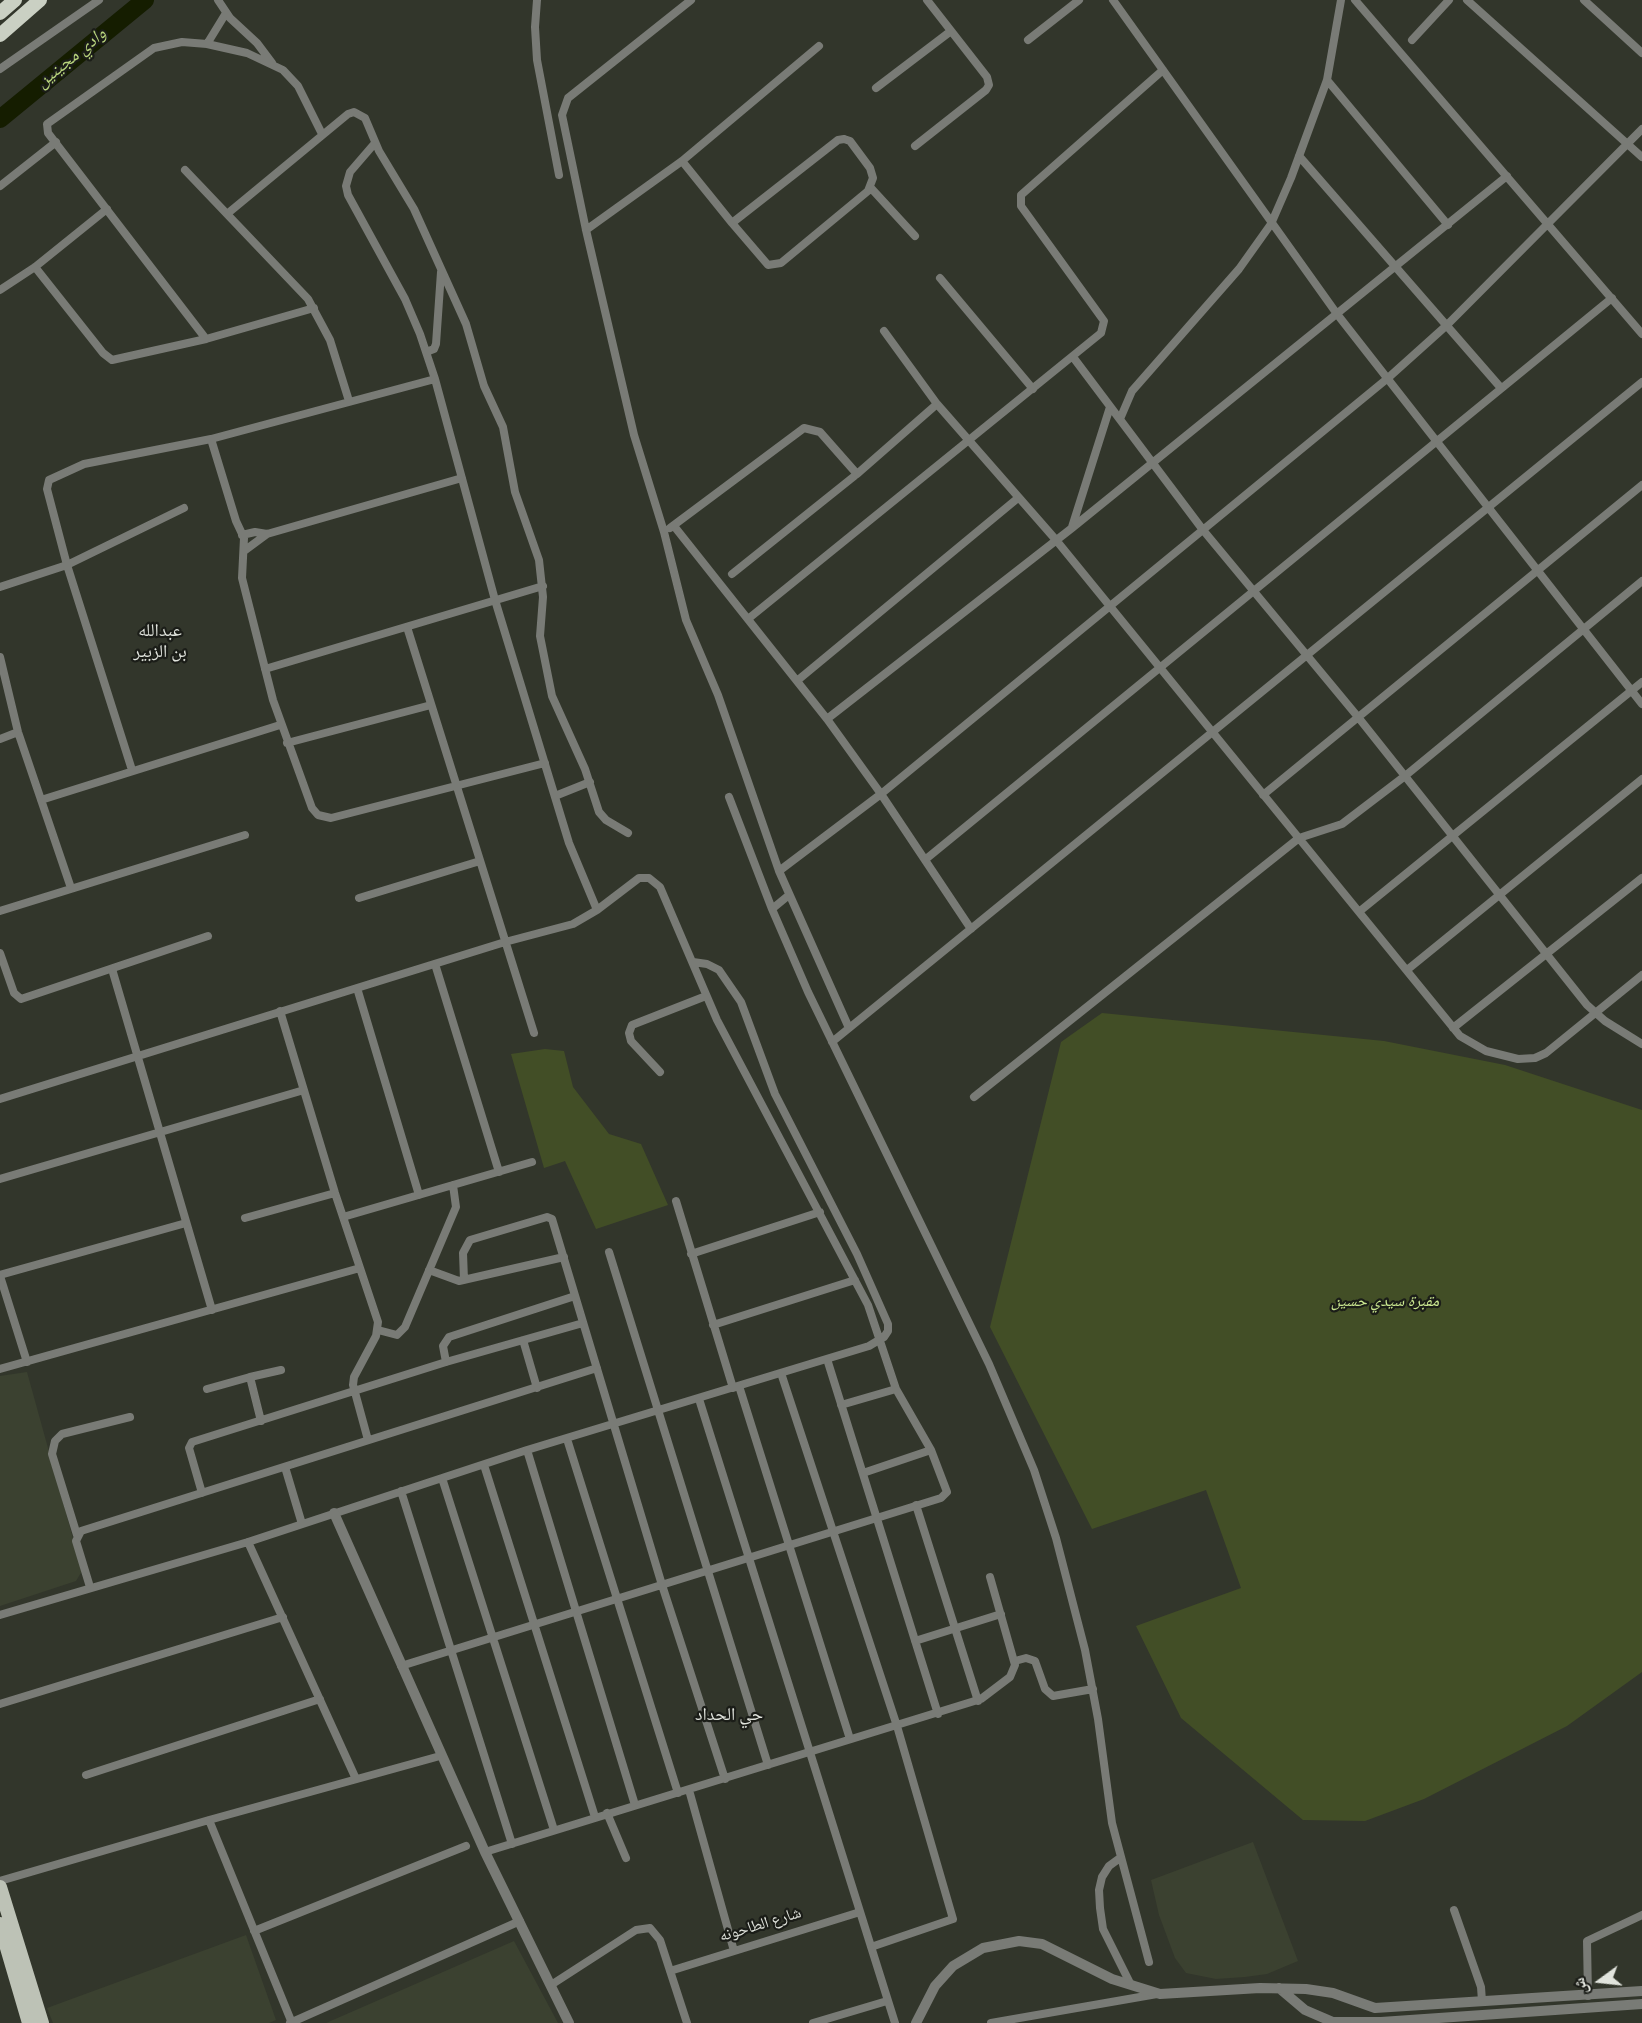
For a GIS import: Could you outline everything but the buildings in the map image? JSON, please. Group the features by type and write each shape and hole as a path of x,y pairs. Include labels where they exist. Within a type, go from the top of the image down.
{"highway":[{"path":"0,13 15,0"},
{"path":"0,35 40,0"}],"main road":[{"path":"0,1887 42,2023"},
{"path":"0,1924 29,2023"}],"street":[{"path":"0,69 99,0"},
{"path":"218,0 226,13 257,43 272,64"},
{"path":"537,0 535,27 537,60 559,175"},
{"path":"691,0 568,98 562,115 637,449 664,531 686,620 721,703 779,871 849,1028"},
{"path":"915,146 988,88 987,77 927,0"},
{"path":"1028,40 1079,0"},
{"path":"1113,0 1337,314 1642,704"},
{"path":"1119,418 1132,392 1239,269 1271,224 1327,80 1341,0"},
{"path":"1355,0 1642,334"},
{"path":"1412,40 1449,0"},
{"path":"1467,0 1642,157"},
{"path":"1584,0 1642,53"},
{"path":"207,44 226,13"},
{"path":"876,88 951,31"},
{"path":"206,339 47,130 50,120 154,48 173,42 207,44 247,53 272,64 291,77 322,134"},
{"path":"586,230 682,161 819,46"},
{"path":"748,619 1101,333 1104,321 1021,206 1021,195 1163,70"},
{"path":"1327,80 1448,225"},
{"path":"227,214 322,134 354,112 365,118 375,143 406,193 466,324 484,386 502,427 515,492 539,560 543,586 540,636 547,679 558,712 590,782 602,816 628,833"},
{"path":"779,871 881,794 1388,378 1447,325 1642,129"},
{"path":"682,161 764,263 775,266 855,203 870,187 873,178 870,168 850,141 841,139 732,223"},
{"path":"0,186 56,142"},
{"path":"375,143 350,172 347,190 405,299 426,352 495,600 574,860 597,910"},
{"path":"1299,156 1501,388"},
{"path":"185,170 314,308 330,340 349,401"},
{"path":"827,719 1072,528 1507,176"},
{"path":"870,187 915,236"},
{"path":"0,290 35,267 107,209"},
{"path":"35,267 112,360 206,339 314,308"},
{"path":"426,352 434,349 436,344 441,272"},
{"path":"940,278 1033,389"},
{"path":"926,859 1255,593 1612,298"},
{"path":"884,331 937,404 1056,540 1453,1028 1476,1047 1529,1060 1546,1053 1642,975"},
{"path":"1073,357 1203,530 1358,717 1595,1013 1642,1044"},
{"path":"132,770 67,565 47,489 49,480 66,470 101,459 211,439 435,379"},
{"path":"832,1042 1642,382"},
{"path":"732,574 856,474 937,404"},
{"path":"1072,528 1110,407"},
{"path":"664,531 674,526 804,428 820,432 856,474"},
{"path":"211,439 242,535 244,551 242,578 280,725 312,808 325,818 545,763"},
{"path":"244,551 267,534 462,478"},
{"path":"1263,795 1642,485"},
{"path":"798,680 1018,498"},
{"path":"0,587 67,565 184,508"},
{"path":"674,526 827,719 926,859 971,929"},
{"path":"242,535 255,532 267,534"},
{"path":"974,1097 1299,838 1342,824 1405,776 1642,581"},
{"path":"265,669 543,586"},
{"path":"406,627 534,1033"},
{"path":"0,657 18,732 71,888"},
{"path":"1360,911 1642,682"},
{"path":"287,743 431,705"},
{"path":"41,800 280,725"},
{"path":"0,740 18,732"},
{"path":"1407,970 1642,779"},
{"path":"555,796 590,782"},
{"path":"729,797 772,909 832,1042 989,1364 1021,1437 1056,1538 1093,1689 1112,1823 1149,1962"},
{"path":"0,911 245,835"},
{"path":"359,898 480,861"},
{"path":"0,1099 435,963 573,924 597,910 634,880 644,878 653,880 660,887 725,1037 855,1280 882,1340 896,1389 931,1450 947,1492 943,1497 401,1666"},
{"path":"1453,1028 1642,878"},
{"path":"772,909 789,895"},
{"path":"0,953 18,998 208,936"},
{"path":"0,1615 248,1542 527,1450 658,1412 882,1340 888,1331 888,1324 856,1254 775,1094 741,1002 719,970 707,964 693,962"},
{"path":"435,963 499,1172"},
{"path":"112,969 212,1310"},
{"path":"357,988 419,1195"},
{"path":"660,1072 631,1041 629,1033 632,1025 706,996"},
{"path":"280,1011 335,1192 376,1314 378,1330 354,1377 354,1393 368,1440"},
{"path":"0,1179 304,1090"},
{"path":"343,1217 532,1162"},
{"path":"378,1330 393,1335 402,1332 456,1207 453,1185"},
{"path":"245,1218 335,1192"},
{"path":"676,1202 713,1325 789,1545 850,1739"},
{"path":"691,1254 820,1212"},
{"path":"464,1280 463,1252 470,1240 547,1217 554,1221 662,1585 724,1779"},
{"path":"27,1362 0,1276 186,1223"},
{"path":"609,1252 768,1765"},
{"path":"429,1270 450,1279 464,1280 564,1257"},
{"path":"0,1369 360,1268"},
{"path":"713,1325 855,1280"},
{"path":"446,1362 443,1346 449,1337 576,1296"},
{"path":"202,1493 189,1444 446,1362 583,1323"},
{"path":"523,1340 537,1388"},
{"path":"827,1359 938,1714"},
{"path":"77,1535 86,1529 597,1368"},
{"path":"207,1389 281,1370"},
{"path":"781,1373 897,1726 953,1919 871,1947"},
{"path":"250,1377 261,1421"},
{"path":"841,1405 896,1389"},
{"path":"699,1399 812,1752 895,2023"},
{"path":"90,1587 52,1454 55,1441 62,1434 130,1418"},
{"path":"567,1439 678,1793"},
{"path":"527,1450 635,1805"},
{"path":"863,1473 931,1450"},
{"path":"484,1465 595,1817"},
{"path":"285,1467 302,1524"},
{"path":"442,1478 491,1638 554,1830"},
{"path":"401,1491 512,1844"},
{"path":"916,1505 978,1701"},
{"path":"334,1513 484,1852 569,2023"},
{"path":"248,1542 356,1779"},
{"path":"484,1852 978,1701 1010,1677 1015,1670 1015,1661 990,1577"},
{"path":"915,1641 1001,1614"},
{"path":"0,1704 283,1617"},
{"path":"1015,1661 1026,1658 1035,1661 1045,1689 1053,1696 1093,1689"},
{"path":"86,1775 320,1699"},
{"path":"0,1881 440,1756"},
{"path":"689,1790 734,1951"},
{"path":"607,1813 626,1858"},
{"path":"209,1820 291,2023 520,1922"},
{"path":"254,1931 466,1846"},
{"path":"1120,1858 1109,1866 1102,1876 1099,1890 1100,1908 1103,1929 1131,1986"},
{"path":"1454,1910 1481,1987 1482,2001"},
{"name":"شارع الطاحونه","path":"670,1971 860,1912"},
{"path":"1588,1996 1587,1941 1642,1915"},
{"path":"551,1985 643,1927 656,1932 687,2023"},
{"path":"916,2023 942,1976 953,1966 983,1948 1007,1941 1042,1944 1112,1979 1160,1994"},
{"path":"991,2023 1160,1994 1279,1988 1324,1991 1375,2008 1642,1991"},
{"path":"1279,1988 1305,2010 1319,2018 1333,2022 1469,2020 1642,2004"},
{"path":"813,2023 887,2001"},
{"path":"1375,2008 1381,2022"}],"shaded area":[{"path":"27,1372 82,1571 76,1581 0,1606 0,1376"},
{"path":"1253,1842 1298,1961 1267,1974 1245,1977 1216,1979 1186,1973 1175,1958 1159,1915 1151,1880"},
{"path":"246,1935 276,2020 269,2023 53,2023 47,2008"},
{"path":"514,1941 558,2023 326,2023"}],"green space":[{"name":"مقبرة سيدي حسين","path":"1102,1013 1384,1041 1505,1065 1642,1110 1642,1672 1567,1726 1424,1799 1365,1821 1303,1820 1181,1718 1136,1626 1241,1588 1206,1490 1092,1529 990,1327 1061,1042"},
{"path":"545,1049 564,1051 573,1087 609,1134 641,1144 668,1205 596,1229 565,1161 544,1168 511,1054"}],"waterway":[{"name":"وادي مجينين","path":"0,119 145,0"}],"district":[{"name":"عبدالله بن الزبير","path":"160,644"},
{"name":"حي الحداد","path":"729,1718"}]}
